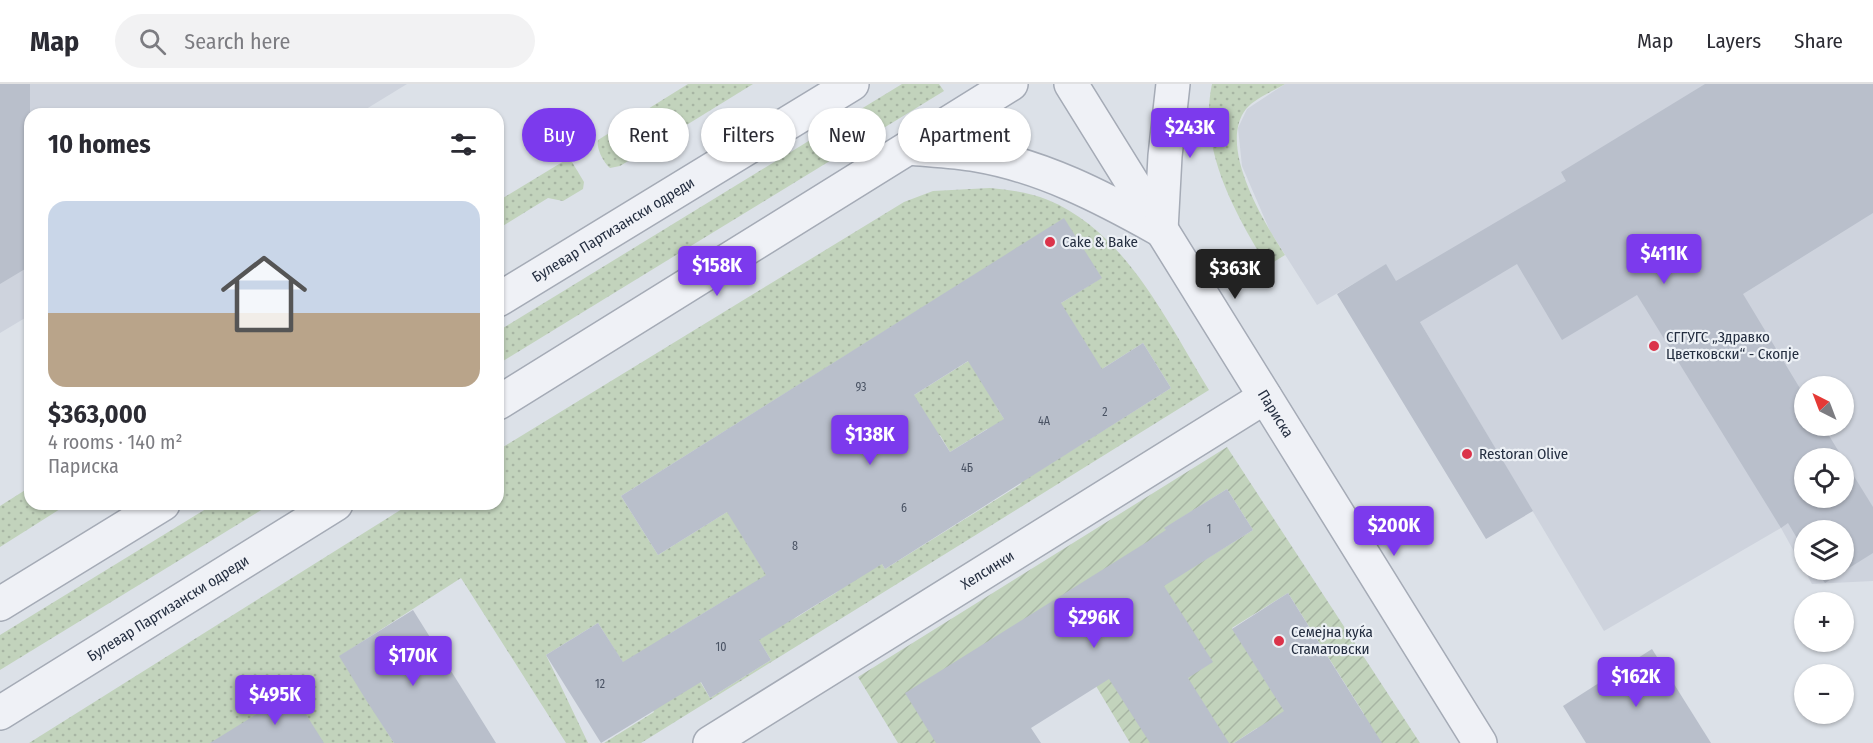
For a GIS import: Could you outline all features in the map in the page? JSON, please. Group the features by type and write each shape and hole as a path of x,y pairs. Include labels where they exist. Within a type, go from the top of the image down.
{"street":[{"name":"Булевар Партизански одреди","path":"504,296 852,84"},
{"path":"973,108 1011,84"},
{"name":"Париска","path":"1071,84 1480,743"},
{"path":"1004,162 1034,170 1103,198 1161,230 1165,156 1173,84"},
{"path":"504,399 898,155"},
{"name":"Хелсинки","path":"710,743 1265,397"},
{"path":"0,604 154,510"},
{"name":"Булевар Партизански одреди","path":"0,713 326,510"}],"shaded area":[{"path":"0,84 407,84 368,108 24,108 24,319 0,333"},
{"name":"СГГУГС „Здравко Цветковски“ - Скопје","path":"1285,84 1873,84 1873,581 1812,584 1810,580 1854,580 1854,520 1794,520 1794,552 1781,528 1604,631 1386,265 1317,305 1270,231 1242,166 1238,128 1247,109"}],"green space":[{"path":"688,84 753,84 714,108 701,108 701,116 689,123 689,108 649,108"},
{"path":"902,84 939,84 944,91 916,108 898,108 898,119 886,127 886,108 863,108"},
{"path":"1212,84 1285,84 1250,105 1238,125 1237,143 1240,163 1247,184 1285,255 1267,266 1222,180 1210,132 1209,108"},
{"path":"608,134 608,162 626,162 610,168 601,155 598,140"},
{"path":"808,141 808,162 828,162 504,360 504,327 774,162 796,162 796,149"},
{"path":"562,162 572,162 584,182 583,189 563,201 548,198 504,225 504,197"},
{"path":"990,188 1034,195 1076,215 1122,256 1142,282 1209,390 641,743 604,743 654,712 598,623 546,655 588,743 566,743 461,578 340,656 394,743 29,743 400,510 504,510 504,446 904,202 933,191","holes":["1064,219 1101,278 658,555 621,496","1143,343 1171,388 1037,472 996,406 1052,371 1102,369","987,429 1021,484 885,569 854,518 887,467 940,435 950,452","851,559 837,592 794,619","732,596 771,660 710,698 671,633"]},
{"path":"1227,447 1420,743 1319,743 1364,714 1288,593 1232,628 1305,743 1257,728 1234,743 1176,743 1188,678 1192,631 1160,743 1130,743 1071,644 939,743 898,743 858,677","holes":["1227,489 1253,530 1190,569 1165,528"]},
{"path":"24,491 24,510 59,510 0,547 0,506"},
{"path":"204,510 261,510 0,670 0,635"}],"building":[{"path":"0,84 30,84 30,108 24,108 24,270 0,284"},
{"path":"1705,84 1873,84 1873,213 1743,294 1794,378 1794,436 1829,436 1836,448 1794,448 1794,508 1854,508 1854,476 1873,507 1873,553 1854,565 1854,520 1794,520 1794,533 1788,523 1781,528 1637,295 1562,340 1517,264 1420,322 1533,511 1486,539 1337,294 1386,264 1396,281 1566,181 1561,172"},
{"path":"1064,218 1102,278 1061,303 1102,369 1143,343 1171,388 885,569 882,564 759,640 771,660 710,698 701,682 601,743 546,655 598,623 623,662 766,575 727,512 658,555 621,496","holes":["968,361 1004,419 950,452 914,395"]},
{"path":"1227,489 1253,530 1164,586 1213,662 1188,678 1229,743 1150,743 1109,679 1031,728 1041,743 936,743 905,693 1166,530 1164,528"},
{"path":"1288,593 1382,743 1234,743 1284,711 1232,629"},
{"path":"413,610 496,743 394,743 366,700 339,656"},
{"path":"1652,649 1711,743 1586,743 1563,706"},
{"path":"292,692 324,743 210,743"}],"place":[{"name":"Cake & Bake","path":"1050,242"},
{"name":"СГГУГС „Здравко Цветковски“ - Скопје","path":"1654,346"},
{"name":"Restoran Olive","path":"1467,454"},
{"name":"Семејна куќа Стаматовски","path":"1279,641"}]}
